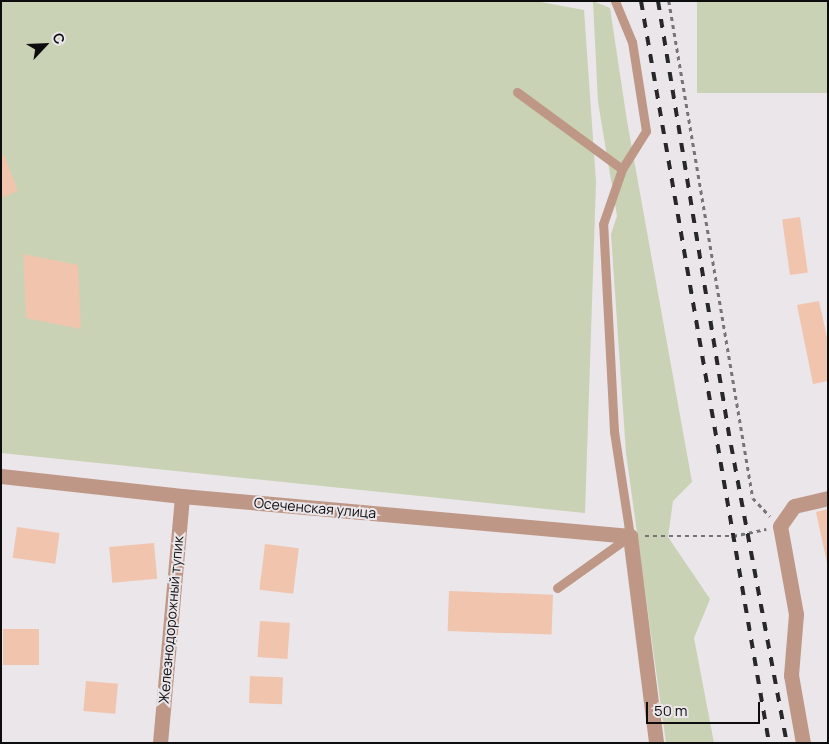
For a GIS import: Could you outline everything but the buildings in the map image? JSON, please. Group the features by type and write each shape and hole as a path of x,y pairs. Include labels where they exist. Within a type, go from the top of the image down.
{"street":[{"name":"Осеченская улица","path":"1,476 182,496 630,536"},
{"name":"Железнодорожный тупик","path":"160,743 182,496"},
{"path":"803,743 791,675 796,614 780,526 794,506 828,498"},
{"path":"630,536 656,743"}],"lane":[{"path":"557,588 630,536 614,431 603,224 622,169 646,131 632,42 615,1"},
{"path":"517,92 622,169"}],"path":[{"path":"669,1 753,498 780,526"},
{"path":"630,536 734,536 780,526"}],"green space":[{"path":"1,1 535,1 584,10 596,182 585,513 1,453"},
{"path":"593,1 610,8 627,121 692,482 673,501 668,537 710,599 694,638 714,743 666,743 626,453 611,234 617,216 598,102"},
{"path":"697,1 828,1 828,93 697,93"}],"railway":[{"path":"641,1 769,743"},
{"path":"658,1 731,445 787,743"}]}
